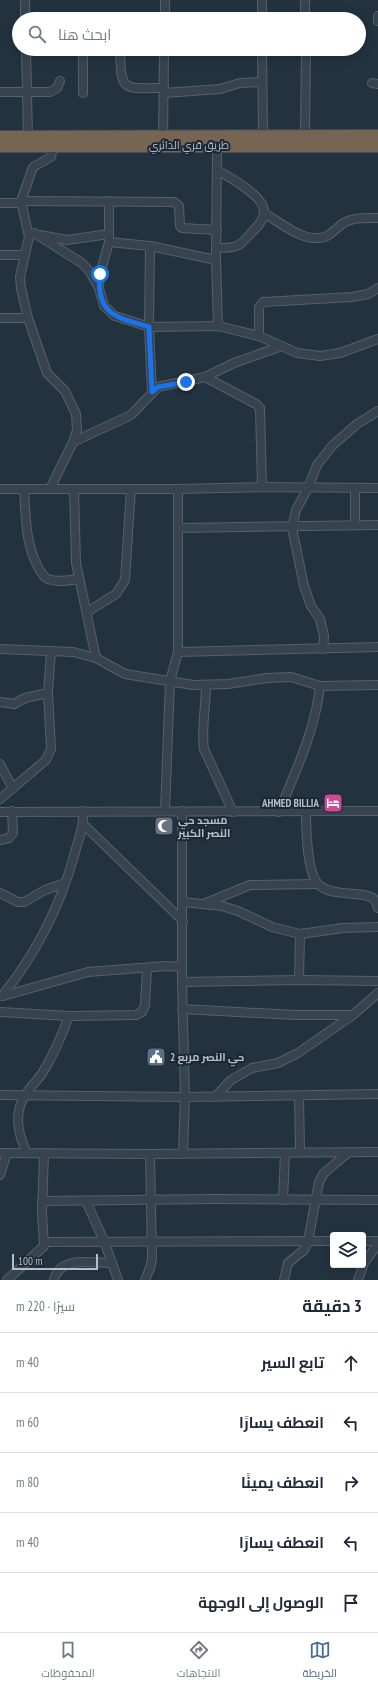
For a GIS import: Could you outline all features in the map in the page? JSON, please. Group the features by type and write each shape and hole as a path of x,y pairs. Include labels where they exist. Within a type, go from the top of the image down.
{"highway":[{"name":"طريق قري الدائري","path":"0,146 53,146 263,136 378,136"},
{"name":"طريق قري الدائري","path":"0,137 163,141 217,145 378,146"}],"street":[{"path":"24,0 25,12"},
{"path":"165,0 165,12"},
{"path":"262,0 262,12"},
{"path":"305,0 306,12"},
{"path":"378,16 378,21"},
{"path":"26,56 28,137"},
{"path":"83,56 83,93"},
{"path":"120,56 120,77 125,85 133,88 164,90 220,90 240,83 262,82"},
{"path":"163,141 164,56"},
{"path":"262,56 263,136"},
{"path":"305,136 306,56"},
{"path":"0,92 27,93 53,91 58,86 60,81"},
{"path":"217,145 216,260 218,326"},
{"path":"50,489 73,442 77,430 76,414 65,391 47,373 28,318 20,283 24,255 31,232 21,202 32,169 37,164 51,157 53,146"},
{"path":"216,248 237,248 260,224 264,213 263,207 258,198 242,185 217,170"},
{"path":"0,203 109,201 174,202 179,206 180,226 182,228 217,230"},
{"path":"99,288 100,274 109,238 109,201"},
{"path":"264,213 299,234 318,237 329,234 346,221 354,219 378,218"},
{"path":"31,232 67,240 109,238 216,260"},
{"path":"31,232 82,263 90,272 99,288 104,306 115,316 149,327 218,326 259,336 298,353 320,356 340,353 378,339"},
{"path":"150,246 149,327 152,392"},
{"path":"0,255 24,255"},
{"path":"259,336 259,307 263,302 352,297 368,294 378,288"},
{"path":"0,318 28,318"},
{"path":"73,442 131,415 158,387 205,377 234,363 282,346"},
{"path":"205,377 256,404 260,408 262,487"},
{"path":"323,649 324,636 320,619 311,606 304,586 294,544 292,528 296,510 308,488 317,465 332,446 357,424 378,411"},
{"path":"0,489 178,489 262,487 378,488"},
{"path":"355,488 355,525"},
{"path":"24,489 28,542 32,556 42,575 47,579 79,580"},
{"path":"74,489 76,563 96,658"},
{"path":"87,612 116,594 125,580 131,489"},
{"path":"165,812 170,681 178,652 178,489"},
{"path":"178,528 292,528 378,525"},
{"path":"178,652 378,647"},
{"path":"0,649 73,652 96,658 125,674 206,686 267,678 291,677 320,686 378,685"},
{"path":"0,799 12,787 46,760 52,749 48,693 51,651"},
{"path":"206,686 206,709 202,739 204,749 233,812"},
{"path":"279,812 309,738 317,710 320,686"},
{"path":"0,702 14,704 25,698 48,693"},
{"path":"0,764 12,787"},
{"path":"306,811 306,834 310,862 318,884 324,888 346,895 367,895 374,899 378,908"},
{"path":"0,812 378,811"},
{"path":"0,840 9,838 13,833 12,812"},
{"path":"1,996 21,973 37,945 68,879 84,825 83,812"},
{"path":"182,812 183,1154"},
{"path":"84,825 183,921"},
{"path":"0,893 18,902 24,902 46,890 65,883"},
{"path":"206,904 250,885 318,884"},
{"path":"183,902 206,904 238,911 272,927 300,934 343,928 378,927"},
{"path":"299,980 300,934"},
{"path":"1,996 42,983 88,972 182,966"},
{"path":"0,1012 69,1016 136,1015 142,1012 145,1005 146,968"},
{"path":"182,982 299,980 378,981"},
{"path":"215,1097 236,1077 252,1068 278,1063 298,1053 353,1015 378,993"},
{"path":"182,1009 295,1015 353,1015"},
{"path":"27,1153 19,1136 18,1117 25,1095 39,1079 51,1059 69,1016"},
{"path":"0,1095 215,1097 378,1094"},
{"path":"299,1096 300,1152"},
{"path":"283,1200 285,1152"},
{"path":"284,1280 288,1263 304,1250 308,1241 319,1182 324,1173 349,1152"},
{"path":"0,1175 4,1153 183,1154 378,1152"},
{"path":"7,1280 41,1249 44,1242 42,1201 44,1153"},
{"path":"145,1280 150,1268 150,1154"},
{"path":"42,1201 378,1200"},
{"path":"86,1201 104,1241 118,1280"},
{"path":"44,1242 330,1241"},
{"path":"366,1241 378,1241"},
{"path":"358,1280 364,1263 378,1244"},
{"path":"54,1280 60,1268 69,1262 112,1263"}],"place":[{"name":"AHMED BILLIA","path":"333,803"},
{"name":"مسجد حي النصر الكبير","path":"164,826"},
{"name":"حي النصر مربع 2","path":"156,1057"}],"route":[{"path":"100,274 99,288 104,306 115,316 149,327 152,392 158,387 186,382"}]}
